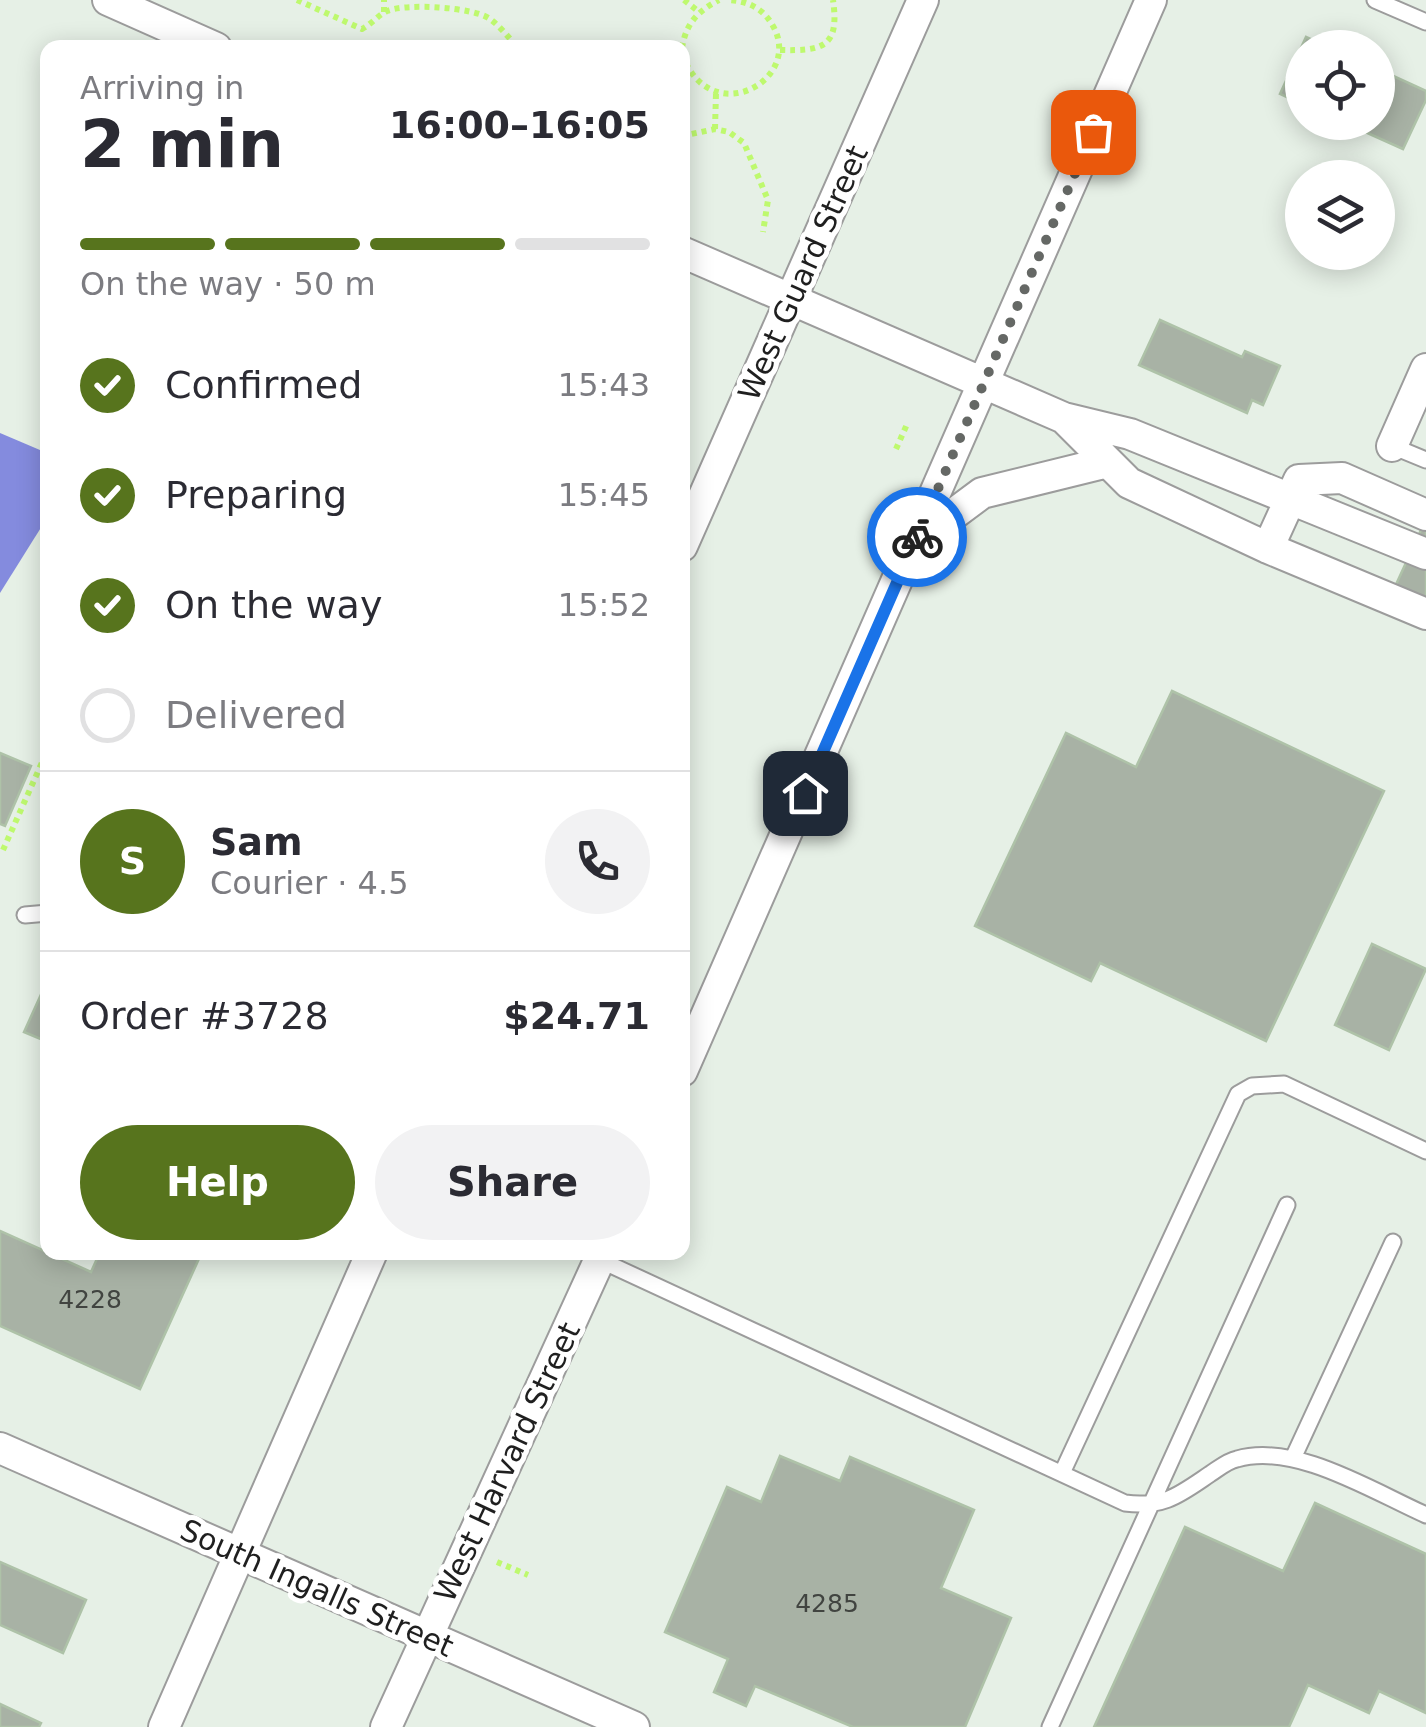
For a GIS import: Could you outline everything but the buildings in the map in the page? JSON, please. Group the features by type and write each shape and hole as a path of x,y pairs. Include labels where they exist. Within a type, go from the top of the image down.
{"street":[{"path":"108,0 198,40"},
{"name":"West Guard Street","path":"690,528 923,0"},
{"path":"690,1053 1152,0"},
{"path":"690,256 1064,418 1130,434 1426,536"},
{"path":"1392,446 1426,369"},
{"path":"1064,418 1129,483 1268,548 1426,614"},
{"path":"914,544 982,493 1108,462"},
{"path":"1294,489 1342,478 1426,515"},
{"path":"1268,548 1294,489"},
{"path":"1294,489 1426,554"},
{"path":"164,1727 369,1260"},
{"name":"West Harvard Street","path":"386,1727 600,1260"},
{"name":"South Ingalls Street","path":"0,1448 634,1727"}],"lane":[{"path":"1375,0 1426,22"},
{"path":"1392,446 1426,460"},
{"path":"24,915 40,914"},
{"path":"1062,1473 1238,1094 1252,1086 1284,1084 1426,1151"},
{"path":"1050,1727 1288,1205"},
{"path":"1294,1456 1393,1242"},
{"path":"610,1260 1062,1473 1086,1488 1125,1503 1151,1506 1177,1496 1234,1459 1269,1454 1294,1456 1426,1515"}],"path":[{"path":"297,0 362,28 396,8 457,4 489,18 510,40"},
{"path":"384,0 384,12"},
{"path":"684,0 698,11"},
{"path":"683,40 698,11 719,0"},
{"path":"690,73 716,93 735,95 766,80 780,50 776,32 767,16 754,6 728,0"},
{"path":"780,50 809,50 830,40 835,30 833,0"},
{"path":"715,128 716,93"},
{"path":"690,134 715,128 744,143 768,200 762,232"},
{"path":"896,449 908,422"},
{"path":"3,850 40,767"},
{"path":"488,1558 528,1576"}],"shaded area":[{"path":"0,433 40,450 40,529 0,593"}],"way so far":[{"path":"917,537 1093,132"}],"route":[{"path":"805,793 917,537"}]}
